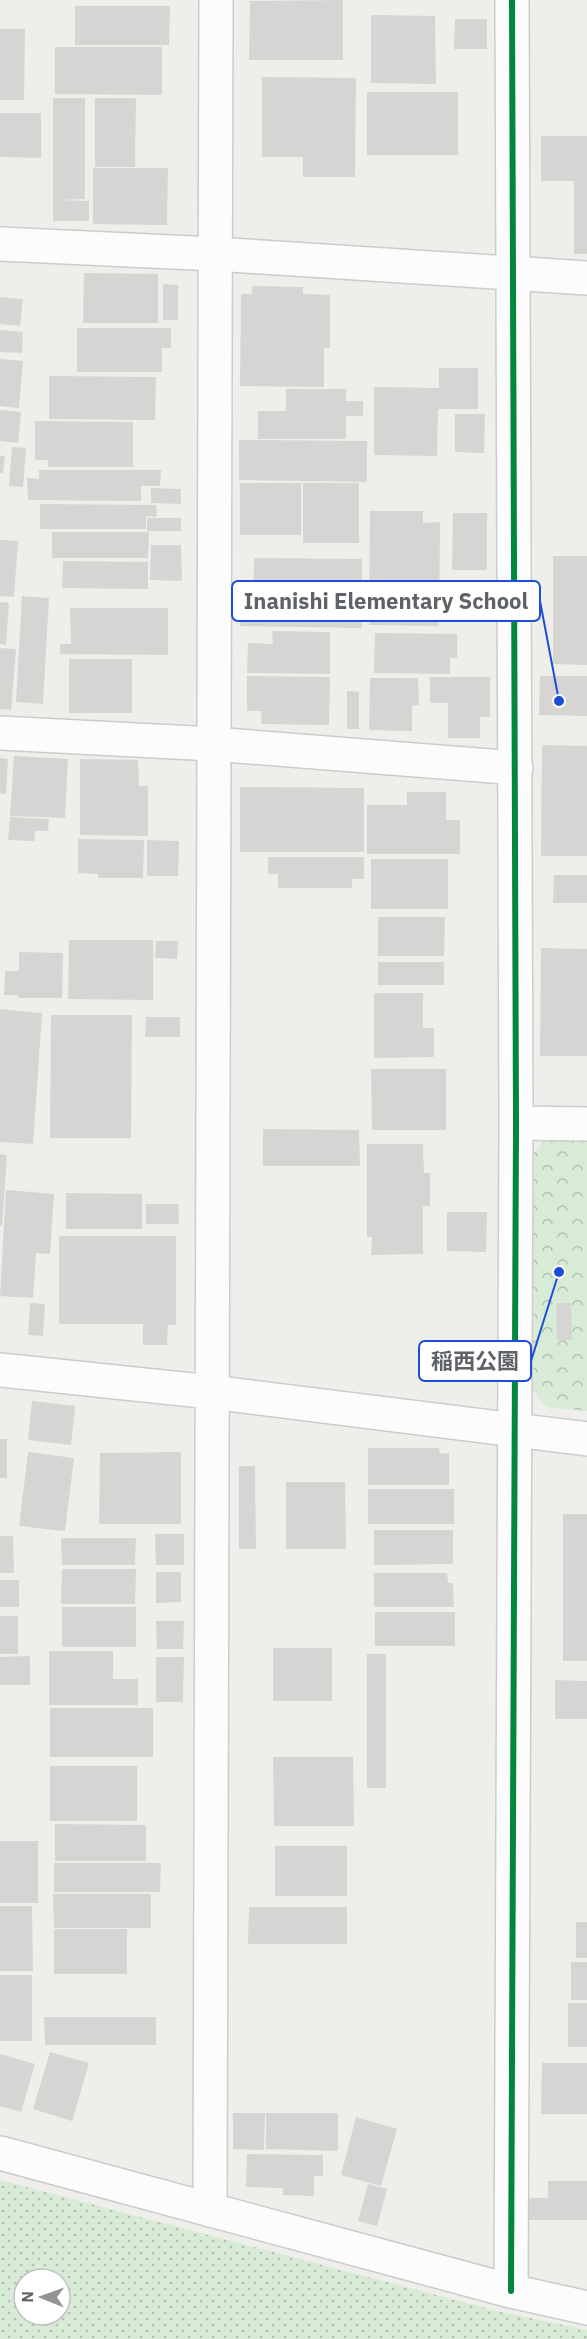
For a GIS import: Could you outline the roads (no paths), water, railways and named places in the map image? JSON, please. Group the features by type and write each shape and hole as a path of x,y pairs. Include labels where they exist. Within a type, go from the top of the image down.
{"street":[{"path":"210,2210 216,0"},
{"path":"511,2291 516,1123 512,0"},
{"path":"0,244 215,254 587,278"},
{"path":"0,733 213,744 516,768"},
{"path":"516,1123 587,1124"},
{"path":"0,1370 211,1392 587,1439"},
{"path":"0,2153 511,2291 587,2308"}],"place":[{"name":"Inanishi Elementary School","path":"559,701"},
{"name":"稲西公園","path":"559,1272"}]}
